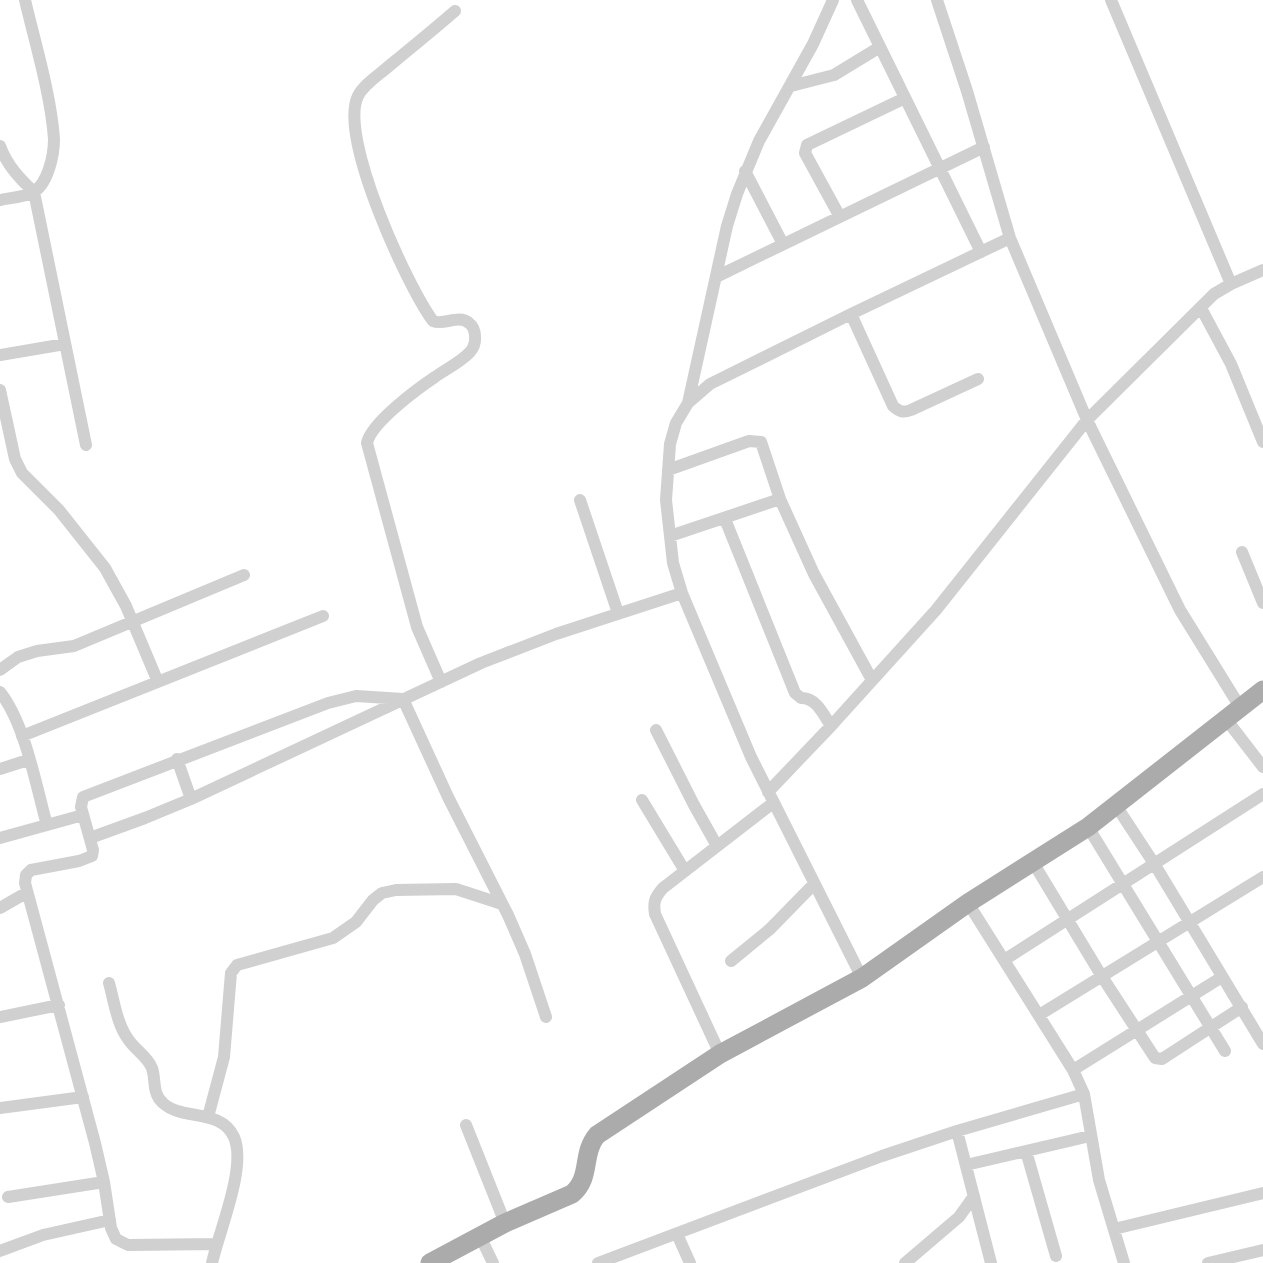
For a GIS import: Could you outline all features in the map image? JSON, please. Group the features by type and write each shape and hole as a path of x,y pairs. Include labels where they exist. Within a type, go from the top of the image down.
{"main road":[{"path":"430,1263 505,1223 572,1194 584,1179 588,1150 597,1135 720,1054 862,978 968,903 1034,864 1117,807 1263,690"}],"street":[{"path":"0,200 34,192 45,178 54,141 25,0"},
{"path":"688,403 727,226 745,171 833,0"},
{"path":"857,0 982,252"},
{"path":"937,0 1010,238 1087,420 1180,610 1263,767"},
{"path":"1111,0 1231,284"},
{"path":"441,682 417,626 367,443 373,429 420,388 470,352 475,338 468,322 433,321 414,293 385,228 366,172 354,105 365,86 456,11"},
{"path":"791,86 834,75 880,47"},
{"path":"839,217 805,153 807,145 905,98"},
{"path":"0,146 16,174 34,192 86,445"},
{"path":"718,276 984,147"},
{"path":"745,171 783,244"},
{"path":"862,978 770,798 682,593 673,563 666,500 670,444 676,423 688,403 710,384 1010,238"},
{"path":"720,1054 655,914 656,895 717,846 770,798 936,610 1087,420 1214,294 1263,270"},
{"path":"1202,308 1230,364 1263,442"},
{"path":"851,314 893,406 899,411 911,410 978,379"},
{"path":"0,355 65,344"},
{"path":"0,390 15,459 22,473 82,537 105,568 132,621 158,682"},
{"path":"668,470 749,441 756,441 764,447 780,499 827,599 872,680"},
{"path":"580,499 618,613"},
{"path":"670,536 780,499"},
{"path":"725,519 795,693 815,702 831,726"},
{"path":"1242,552 1263,603"},
{"path":"0,670 19,657 37,651 74,646 244,575"},
{"path":"90,838 191,799 403,699 556,634 682,593"},
{"path":"22,736 323,616"},
{"path":"0,692 9,704 22,736 47,825"},
{"path":"216,1244 128,1245 116,1240 83,1097 26,892 26,875 31,870 79,862 92,856 93,850 81,802 88,794 328,703 356,696 403,699"},
{"path":"403,699 525,954 546,1017"},
{"path":"656,730 717,846"},
{"path":"0,769 28,760"},
{"path":"177,760 191,799"},
{"path":"1003,960 1263,794"},
{"path":"642,800 685,871"},
{"path":"1117,807 1155,864 1263,1044"},
{"path":"0,838 83,815"},
{"path":"1088,827 1225,1051"},
{"path":"1034,864 1101,975 1151,1054 1158,1060 1242,1007"},
{"path":"1039,1015 1187,921 1263,877"},
{"path":"731,961 770,929 814,884"},
{"path":"208,1117 224,1057 232,973 237,965 333,938 356,922 382,893 396,890 456,889 502,904"},
{"path":"0,908 26,892"},
{"path":"968,903 1073,1070 1084,1094 1099,1180 1124,1263"},
{"path":"1073,1070 1223,976"},
{"path":"109,983 126,1037 151,1066 156,1095 161,1102 170,1108 208,1117 225,1125 234,1136 237,1154 230,1198 212,1263"},
{"path":"0,1017 59,1005"},
{"path":"598,1263 870,1160 1084,1094"},
{"path":"0,1108 83,1097"},
{"path":"466,1125 505,1223"},
{"path":"957,1131 991,1263"},
{"path":"966,1165 1090,1136"},
{"path":"1026,1151 1056,1256"},
{"path":"8,1197 104,1182"},
{"path":"1114,1229 1263,1193"},
{"path":"905,1263 960,1217 974,1196"},
{"path":"0,1251 43,1235 110,1220"},
{"path":"677,1234 690,1263"},
{"path":"480,1236 493,1263"},
{"path":"1208,1263 1233,1260 1263,1250"}]}
